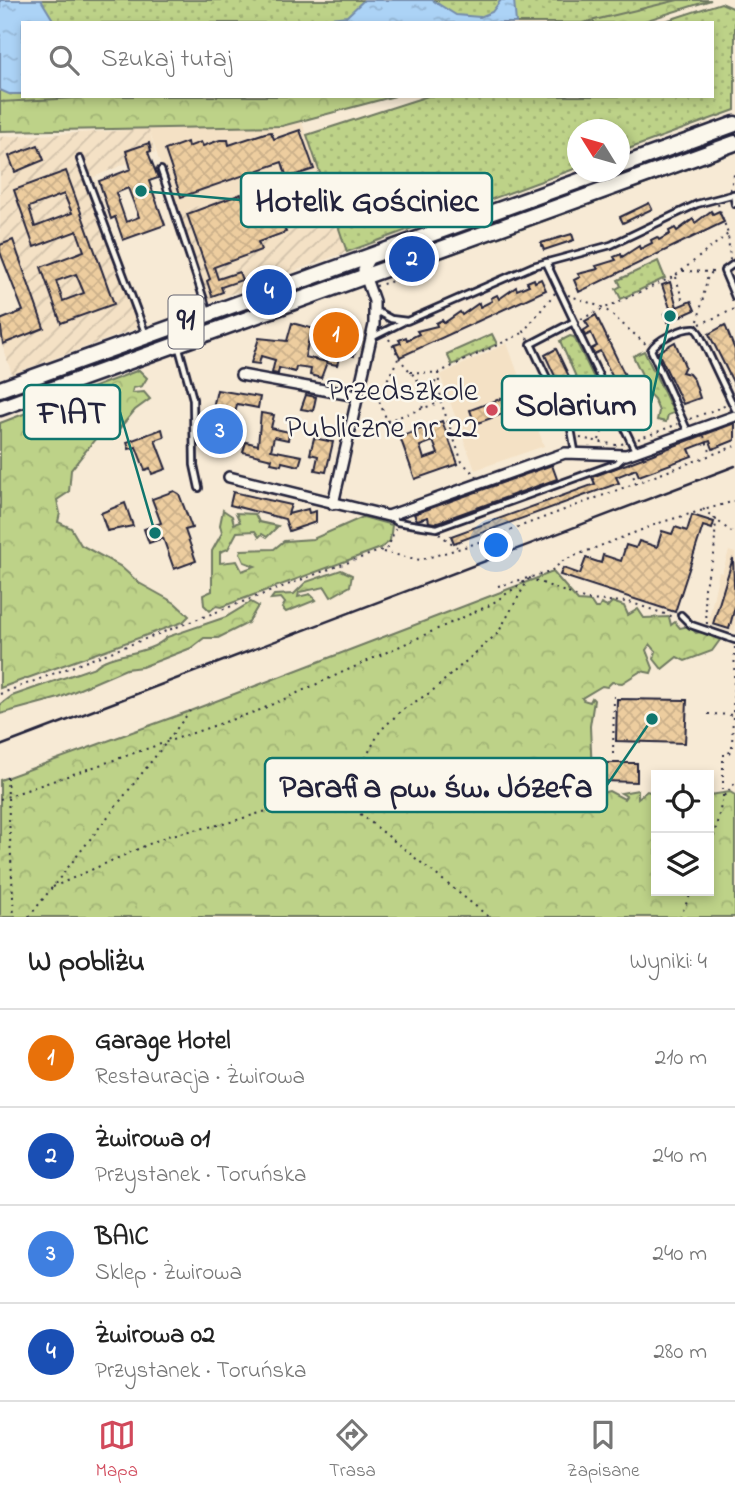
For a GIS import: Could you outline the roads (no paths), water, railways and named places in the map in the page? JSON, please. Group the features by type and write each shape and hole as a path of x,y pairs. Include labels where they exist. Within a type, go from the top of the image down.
{"main road":[{"path":"630,162 735,124"},
{"name":"91","path":"0,408 178,344 368,283 735,143"},
{"name":"91","path":"0,389 576,182"}],"street":[{"path":"333,504 371,338 375,310 365,265 372,254"},
{"path":"241,375 357,396"},
{"path":"229,477 393,519 479,483 575,451 631,454 735,416"}],"lane":[{"path":"80,159 147,337"},
{"path":"161,170 209,314"},
{"path":"371,338 547,262 611,245 715,197 733,194 735,204"},
{"path":"393,519 433,529 617,463 631,454 631,441 547,262"},
{"path":"733,264 724,272 735,297"},
{"path":"375,310 391,319 407,321"},
{"path":"575,322 533,341 531,346 574,437 575,451"},
{"path":"688,433 651,351 654,344 685,328 695,328 699,333 735,409"},
{"path":"178,344 193,399 194,465 199,488"},
{"path":"681,616 708,631 735,641"}],"water":[{"path":"0,0 41,0 54,21 21,21 21,94 9,94 0,90"},
{"path":"364,0 432,0 456,15 480,17 492,12 501,0 514,0 516,21 305,21 347,16"}],"railway":[{"path":"0,746 735,466"}],"place":[{"name":"Hotelik Gościniec","path":"141,191"},
{"name":"Żwirowa 01","path":"412,259"},
{"name":"Żwirowa 02","path":"269,292"},
{"name":"Solarium","path":"670,316"},
{"name":"Garage Hotel","path":"336,335"},
{"name":"Przedszkole Publiczne nr 22","path":"492,410"},
{"name":"BAIC","path":"220,431"},
{"name":"FIAT","path":"155,533"},
{"name":"Parafia pw. św. Józefa","path":"652,719"}]}
